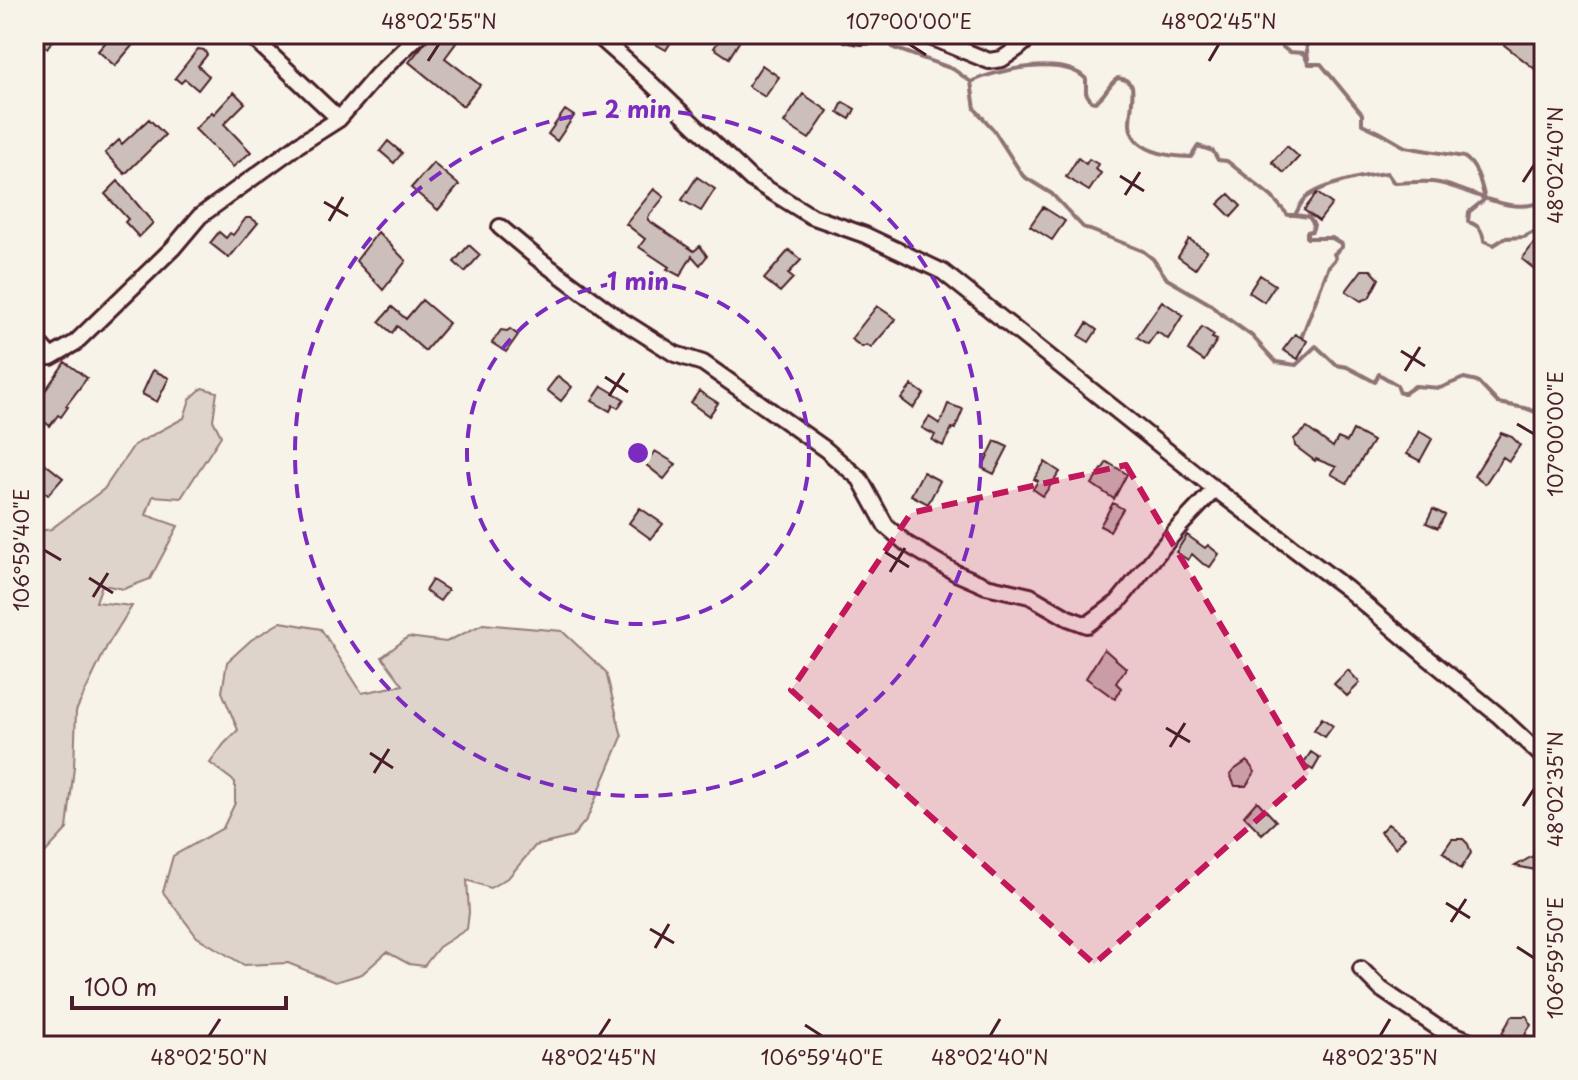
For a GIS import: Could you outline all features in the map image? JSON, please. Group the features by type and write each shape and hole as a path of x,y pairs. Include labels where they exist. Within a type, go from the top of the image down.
{"street":[{"path":"249,34 339,119"},
{"path":"34,338 51,357 75,343 173,248 200,216 339,119 377,75 420,34"},
{"path":"596,34 751,179 811,216 865,235 943,272 1215,489 1347,589 1498,715 1544,758"},
{"path":"848,34 893,34"},
{"path":"923,34 989,61 1002,59 1034,34"},
{"path":"500,227 618,318 675,354 703,363 825,449 860,479 886,526 907,544 956,573 986,586 1030,596 1087,625 1118,602 1179,527 1215,489"},
{"path":"1361,969 1381,989 1438,1028 1483,1046"}],"highlighted area":[{"path":"1126,465 1309,774 1094,964 791,690 911,513"}],"shaded area":[{"path":"202,388 217,392 213,420 221,436 181,498 153,496 146,515 178,526 150,579 124,589 102,585 96,602 132,606 107,646 76,711 67,829 42,856 34,913 34,532 51,529 104,489 134,445 184,418 190,399"},
{"path":"281,622 321,629 362,693 403,685 382,657 408,637 446,642 483,624 562,631 606,672 622,737 587,819 572,837 535,846 509,877 490,888 467,880 467,929 439,947 424,966 409,964 387,952 362,974 335,982 288,963 244,965 197,937 163,892 173,856 223,828 235,803 235,782 210,763 238,730 222,692 227,662 251,640"}],"building":[{"path":"34,34 57,34 47,48 34,39"},
{"path":"113,34 142,34 115,66 98,51"},
{"path":"432,34 447,34 456,43 445,58 480,85 463,106 409,62"},
{"path":"656,34 676,34 666,50 652,42"},
{"path":"723,34 744,34 729,58 714,48"},
{"path":"1490,34 1544,34 1544,58 1535,69"},
{"path":"198,49 204,50 207,55 198,66 209,76 198,90 185,79 181,83 175,78"},
{"path":"762,65 779,77 765,97 748,86"},
{"path":"234,92 245,103 224,124 251,152 233,167 195,129"},
{"path":"803,94 828,111 809,139 784,123"},
{"path":"843,102 855,109 850,119 838,112"},
{"path":"565,110 574,116 557,141 548,134"},
{"path":"149,119 165,135 125,174 105,153 119,140 122,144"},
{"path":"388,141 402,153 394,163 380,151"},
{"path":"1287,146 1299,157 1284,173 1272,162"},
{"path":"1078,158 1086,164 1089,159 1098,164 1095,169 1101,173 1089,191 1066,177"},
{"path":"433,163 459,185 438,210 411,188"},
{"path":"697,177 715,189 701,211 682,200"},
{"path":"118,181 153,223 139,237 125,222 128,219 105,194"},
{"path":"654,189 664,197 648,220 694,251 700,246 707,256 700,265 692,256 680,276 639,247 645,239 626,224"},
{"path":"1317,193 1332,204 1319,221 1304,210"},
{"path":"1229,194 1241,206 1231,217 1218,204"},
{"path":"1043,207 1065,221 1052,240 1030,226"},
{"path":"246,218 258,223 229,258 210,243 219,232 226,238 230,233 233,235"},
{"path":"1544,230 1544,266 1538,272 1522,259"},
{"path":"378,232 406,261 383,290 356,261"},
{"path":"1189,239 1207,251 1195,269 1178,257"},
{"path":"469,245 480,255 465,272 454,262"},
{"path":"789,250 801,260 788,274 793,278 780,292 764,279"},
{"path":"1362,270 1371,270 1379,279 1369,298 1361,301 1346,291"},
{"path":"1260,275 1275,285 1264,302 1249,292"},
{"path":"422,300 449,323 425,351 397,326 392,333 379,322 392,307 406,319"},
{"path":"1162,301 1183,315 1168,339 1157,332 1148,344 1137,337"},
{"path":"877,306 896,319 871,348 867,345 862,347 851,339"},
{"path":"1087,323 1097,330 1089,342 1079,336"},
{"path":"1202,327 1217,340 1204,361 1188,350"},
{"path":"510,329 518,335 506,352 492,343 501,330"},
{"path":"1295,334 1307,341 1298,359 1283,350"},
{"path":"65,362 87,378 61,417 58,415 50,426 34,414 34,407"},
{"path":"153,370 169,378 157,402 142,394"},
{"path":"558,376 572,387 561,401 547,390"},
{"path":"912,385 924,394 913,408 901,399"},
{"path":"602,386 624,399 618,408 613,405 610,411 592,401"},
{"path":"699,391 718,403 709,416 691,403"},
{"path":"948,404 963,409 955,429 952,428 943,446 932,440 935,435 922,428 929,417 940,424"},
{"path":"1307,428 1333,447 1338,438 1347,442 1353,430 1373,441 1347,483 1331,474 1336,467 1315,461 1295,446 1294,439"},
{"path":"1419,431 1432,439 1420,461 1407,454"},
{"path":"1501,433 1512,437 1520,445 1509,461 1503,457 1485,484 1474,476"},
{"path":"995,441 1008,447 994,474 982,468"},
{"path":"655,451 676,464 664,479 645,464"},
{"path":"43,462 63,478 48,495 34,484 34,473"},
{"path":"1045,462 1060,472 1043,496 1033,489 1038,481 1034,479"},
{"path":"1107,462 1127,474 1114,499 1092,484"},
{"path":"923,472 940,481 928,504 911,495"},
{"path":"1113,503 1123,509 1110,531 1100,526"},
{"path":"640,508 663,524 651,539 629,523"},
{"path":"1433,509 1445,515 1438,528 1426,523"},
{"path":"1187,535 1219,554 1210,567 1192,554 1188,560 1176,552"},
{"path":"432,580 448,590 440,601 425,591"},
{"path":"1104,649 1126,668 1116,683 1121,688 1115,699 1086,678"},
{"path":"1348,670 1360,683 1347,696 1334,684"},
{"path":"1322,718 1333,726 1325,737 1314,730"},
{"path":"1311,752 1320,758 1313,770 1303,764"},
{"path":"1247,761 1255,772 1246,786 1235,786 1230,775"},
{"path":"1257,801 1276,821 1262,834 1244,816"},
{"path":"1388,824 1405,837 1396,848 1380,832"},
{"path":"1452,839 1463,839 1471,853 1461,869 1443,852"},
{"path":"1533,856 1541,871 1515,866"},
{"path":"1512,1016 1527,1016 1531,1025 1525,1034 1530,1038 1522,1046 1502,1033"}],"waterway":[{"path":"1266,34 1289,52 1303,53 1309,64 1321,64 1362,114 1362,124 1405,147 1464,157 1469,161 1478,176 1485,199 1469,212 1468,222 1479,228 1484,241 1494,245 1505,238 1524,237 1544,227"},
{"path":"1305,34 1308,59"},
{"path":"886,40 894,48 953,69 971,82 1013,69 1062,68 1086,79 1086,93 1095,102 1118,78 1126,80 1132,86 1130,124 1137,141 1153,151 1172,156 1191,157 1198,146 1213,151 1218,160 1227,161 1272,197 1288,215 1295,215 1304,200 1322,188 1387,173 1394,183 1439,183 1505,204 1532,205 1544,200"},
{"path":"971,82 975,109 993,129 1023,176 1052,194 1083,227 1143,251 1167,279 1210,304 1252,336 1276,362 1296,365 1316,346 1336,365 1347,367 1375,382 1379,374 1397,385 1400,393 1415,386 1440,388 1464,378 1477,381 1498,403 1544,415"},
{"path":"1295,215 1309,217 1314,225 1312,231 1307,232 1307,238 1332,238 1342,244 1334,254 1336,258 1329,266 1300,341"}]}
